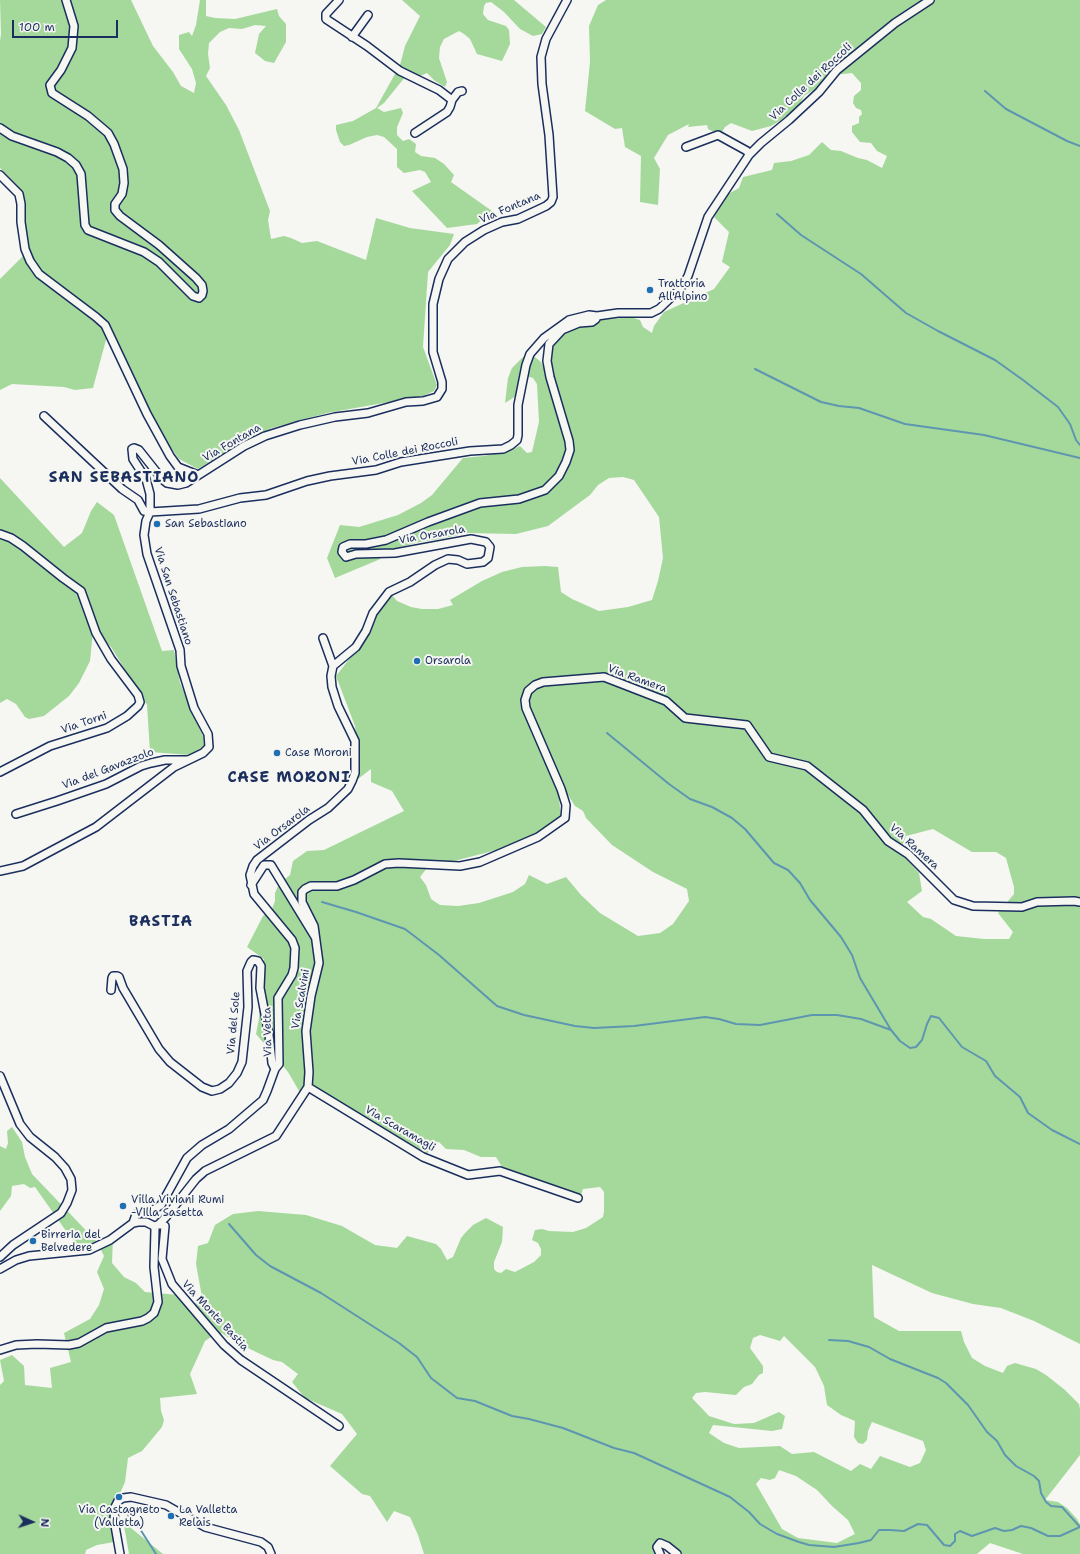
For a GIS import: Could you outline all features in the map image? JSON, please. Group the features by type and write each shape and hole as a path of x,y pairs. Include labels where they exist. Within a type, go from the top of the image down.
{"street":[{"path":"0,128 12,136 57,152 68,158 76,166 81,174 85,224 88,230 144,252 159,262 193,296 199,298 202,295 204,290 196,278 160,245 120,216 115,210 115,204 122,194 124,183 123,169 114,144 108,133 88,116 52,93 50,85 61,70 72,48 74,26 66,0"},
{"path":"339,0 327,13 325,18 373,50 400,71 439,90 452,100"},
{"name":"Via Fontana","path":"188,482 244,446 265,436 300,425 335,417 368,413 406,402 424,401 437,397 442,389 442,382 433,352 433,304 439,279 448,259 465,242 484,230 502,222 518,219 546,206 551,202 553,197 549,135 542,84 541,57 546,39 566,0"},
{"name":"Via Colle dei Roccoli","path":"150,512 198,509 240,498 266,495 307,481 330,476 376,470 401,462 470,451 503,450 511,445 516,440 518,435 520,397 530,354 544,338 569,320 589,315 597,316 611,313 647,314 655,312 680,289 688,276 694,263 708,218 749,155 819,92 837,70 895,23 930,0"},
{"path":"352,37 368,15"},
{"path":"415,133 447,112 452,100 458,92 462,91"},
{"path":"686,147 718,135 747,151 749,155"},
{"path":"0,175 18,194 21,204 21,222 25,249 30,261 39,274 105,325 147,414 170,456 178,467 198,475"},
{"name":"Via Orsarola","path":"251,885 250,875 252,866 257,860 309,820 328,808 348,789 355,773 355,741 338,706 332,687 331,676 333,666 356,647 366,631 373,613 389,592 410,582 435,565 448,559 458,560 467,564 483,562 488,558 490,547 486,542 471,539 395,553 356,554 346,557 342,552 344,547 350,544 366,544 386,540 428,522 480,503 519,499 545,490 559,476 570,450 569,441 554,394 549,372 547,361 549,344 562,330 578,323 592,322 597,316"},
{"path":"44,416 122,489 138,500 144,511 150,512"},
{"name":"Via San Sebastiano","path":"0,871 23,866 96,827 174,767 203,753 209,747 208,734 194,708 181,666 180,650 147,554 144,535 146,521 150,512 150,494 146,479 132,459 132,449 134,448 139,450 162,479 167,483 178,485 188,482"},
{"name":"Via Torni","path":"0,534 11,538 23,546 81,591 96,633 111,659 138,695 140,702 138,706 118,722 107,728 50,746 0,772"},
{"path":"323,638 333,666"},
{"name":"Via Ramera","path":"315,937 314,926 302,902 302,892 308,886 337,886 354,880 384,864 399,863 460,866 480,862 538,837 565,818 566,805 561,789 526,708 525,700 528,691 535,684 604,677 666,701 684,718 748,725 769,757 807,766 863,810 888,841 908,854 954,900 973,906 1015,907 1022,907 1037,902 1080,902"},
{"name":"Via del Gavazzolo","path":"16,814 106,784 146,764 165,760 187,760"},
{"name":"Via Scalvini","path":"251,885 264,865 271,865 315,937 318,970 311,996 306,1031 309,1072 308,1087"},
{"name":"Via Vetta","path":"133,1223 136,1214 153,1210 161,1205 187,1158 202,1145 229,1129 263,1100 275,1069 279,1064 278,998 292,975 294,968 295,948 292,940 254,894 251,885"},
{"name":"Via del Sole","path":"111,990 112,976 119,977 123,988 159,1049 170,1062 202,1087 212,1091 220,1089 228,1084 237,1073 242,1062 247,1015 248,972 251,962 253,960 258,961 261,966 260,988 269,1035 272,1063 275,1069"},
{"path":"0,1076 20,1124 30,1137 55,1157 65,1168 70,1179 72,1190 61,1213 12,1245 0,1257"},
{"path":"156,1225 166,1217 196,1179 205,1171 276,1136 308,1087"},
{"name":"Via Scaramagli","path":"308,1087 429,1159 468,1175 500,1171 578,1198"},
{"path":"0,1269 16,1260 29,1256 89,1250 110,1240 133,1223 146,1222 156,1225"},
{"path":"0,1350 16,1345 69,1345 79,1343 106,1328 142,1321 148,1318 154,1313 158,1302 154,1268 156,1225"},
{"name":"Via Monte Bastia","path":"156,1225 165,1226 162,1259 172,1284 224,1345 241,1360 339,1426"},
{"path":"120,1554 114,1520 115,1507 118,1501 123,1498 131,1497 166,1506 205,1527 261,1542 268,1547 272,1554"},
{"path":"660,1554 657,1547 660,1543 667,1546 677,1554"}],"green space":[{"path":"0,0 131,0 153,46 173,72 181,86 194,93 196,83 192,69 179,49 179,35 189,32 192,36 196,25 200,0 206,0 206,16 215,18 235,19 277,9 279,16 286,24 286,42 274,63 265,61 255,53 259,34 266,26 255,25 242,29 229,28 220,32 209,43 208,54 210,68 206,76 226,105 239,130 270,211 268,220 271,239 284,236 302,243 317,241 366,260 376,218 410,228 454,234 450,245 428,272 423,347 437,385 434,391 423,396 327,413 272,428 240,443 198,469 179,459 166,441 145,405 110,325 93,388 75,390 64,387 12,384 0,390 0,279 29,250 24,219 24,198 22,192 0,168"},
{"path":"402,0 514,0 546,27 542,34 533,36 520,29 504,12 491,2 486,3 483,14 488,20 506,26 509,30 510,44 502,61 477,54 470,39 459,31 444,39 440,47 439,58 447,82 445,87 435,81 427,73 420,76 410,71 384,103 377,108 384,112 401,108 403,113 397,127 397,135 403,141 409,139 416,144 415,152 421,156 435,158 444,164 454,175 451,182 492,211 477,224 447,228 412,191 431,182 425,172 420,170 404,173 397,167 397,149 384,137 377,135 367,137 344,146 340,142 336,125 353,121 376,108 400,65 405,46 420,16"},
{"path":"606,0 1080,0 1080,1344 1034,1321 1001,1308 973,1304 932,1293 872,1265 874,1317 899,1331 961,1331 964,1342 972,1358 985,1366 1003,1373 1007,1366 1015,1363 1036,1369 1065,1390 1079,1404 1080,1455 1045,1500 1058,1502 1067,1508 1077,1519 1080,1524 1080,1554 1023,1554 990,1543 977,1554 678,1554 661,1539 661,1554 424,1554 410,1517 394,1511 387,1522 370,1496 362,1494 330,1466 357,1434 342,1414 305,1398 292,1382 298,1374 282,1362 273,1360 233,1341 222,1333 205,1341 190,1374 197,1394 160,1398 161,1411 164,1420 162,1427 142,1451 128,1458 125,1482 117,1500 112,1522 114,1542 97,1545 86,1550 85,1554 0,1554 0,1385 4,1381 0,1360 12,1355 24,1366 25,1385 52,1388 50,1368 71,1362 64,1333 90,1319 99,1305 104,1289 97,1272 104,1256 101,1250 83,1255 35,1187 30,1188 24,1184 12,1186 11,1196 0,1211 0,1146 6,1149 8,1143 7,1131 12,1127 22,1142 25,1157 32,1174 99,1244 113,1236 112,1263 124,1277 136,1283 145,1292 179,1295 197,1304 202,1297 196,1264 198,1246 208,1243 215,1225 233,1214 258,1211 306,1215 342,1226 375,1245 397,1248 407,1236 436,1244 441,1249 447,1260 453,1257 461,1238 466,1232 473,1225 486,1218 503,1227 502,1242 494,1262 494,1269 501,1273 506,1269 515,1272 534,1262 541,1255 541,1249 538,1243 532,1240 535,1230 542,1229 549,1231 573,1232 586,1228 603,1217 604,1192 600,1187 583,1189 581,1195 557,1194 538,1187 502,1167 496,1157 481,1157 464,1150 446,1149 439,1142 433,1143 427,1154 420,1152 319,1093 317,1087 311,1084 302,1096 288,1072 256,1034 259,1018 261,969 264,959 247,947 263,916 272,909 275,901 275,893 279,884 290,875 293,861 307,851 324,850 404,811 392,791 371,782 371,769 358,779 359,771 355,726 336,676 368,635 385,596 391,594 397,601 411,607 438,609 453,605 450,600 482,581 502,572 522,567 545,566 558,567 561,592 572,599 599,611 628,607 652,600 663,558 659,517 634,480 623,477 609,478 598,485 590,495 548,526 516,534 468,533 420,542 400,547 378,560 335,578 327,558 340,525 359,527 398,515 421,503 432,495 463,458 484,456 511,450 520,446 527,453 532,452 539,422 537,384 533,378 526,376 516,396 505,403 508,378 512,368 522,358 530,353 541,362 547,375 550,347 563,334 592,321 630,317 640,320 643,327 652,333 654,326 664,312 714,289 730,267 722,262 729,232 714,217 728,194 739,188 743,177 772,170 774,163 791,161 809,155 822,142 831,150 841,151 867,160 882,168 887,156 877,151 871,143 860,142 852,132 852,126 859,123 859,117 862,114 861,110 856,108 853,103 854,96 861,90 861,83 852,73 834,75 804,96 800,104 781,120 771,126 752,131 731,123 725,127 720,135 708,129 707,125 688,127 689,124 668,135 654,158 660,169 658,205 640,202 641,156 625,147 622,128 615,129 585,111 590,62 589,26 598,5","holes":["568,795 575,806 583,811 586,818 612,845 653,872 687,889 689,901 673,924 660,933 638,936 600,913 581,895 566,877 547,884 529,875 525,884 513,892 479,903 458,906 440,905 431,899 426,885 420,877 427,868 516,845 534,836 561,818 559,798","933,829 972,852 996,852 1006,858 1014,887 1014,894 998,913 1013,932 1009,939 984,939 956,936 931,919 923,917 907,902 922,891 919,873 900,852 906,836","760,1335 780,1341 784,1336 815,1367 824,1386 827,1405 841,1415 855,1421 854,1437 858,1443 863,1444 867,1440 868,1431 872,1422 923,1441 926,1450 920,1463 910,1467 880,1456 871,1469 860,1464 851,1471 814,1452 792,1454 780,1446 739,1448 724,1443 709,1433 713,1425 772,1431 782,1429 785,1416 779,1412 754,1423 734,1424 709,1416 692,1398 696,1393 705,1392 736,1395 744,1387 752,1384 759,1375 763,1373 763,1366 750,1348 753,1338","779,1470 796,1476 817,1490 848,1520 855,1534 837,1543 798,1538 782,1529 756,1484 761,1478 770,1480 775,1478"]},
{"path":"0,478 64,547 82,533 91,511 97,502 114,515 162,651 174,650 180,683 203,736 204,745 199,750 190,755 150,752 147,705 111,647 93,631 90,661 79,683 69,696 44,716 29,719 25,717 16,704 7,699 0,703"},
{"path":"123,1520 131,1528 163,1554 129,1554"}],"waterway":[{"path":"985,91 1006,109 1067,141 1080,146"},
{"path":"777,214 801,235 861,274 906,313 995,360 1023,380 1058,407 1070,424 1076,440 1080,445"},
{"path":"755,369 821,402 859,408 905,424 984,435 1080,458"},
{"path":"607,733 669,784 690,799 712,807 732,818 745,829 774,863 788,870 800,883 810,900 841,937 852,955 860,978 891,1030 900,1041 910,1048 916,1047 922,1040 931,1016 939,1018 962,1047 986,1061 995,1076 1020,1097 1028,1113 1052,1130 1080,1144"},
{"path":"322,902 405,929 439,955 497,1006 524,1015 575,1026 594,1028 634,1026 705,1017 736,1024 760,1025 812,1015 837,1015 861,1019 891,1030"},
{"path":"229,1224 256,1255 270,1266 321,1293 399,1343 417,1357 431,1378 457,1398 475,1401 512,1416 563,1428 614,1448 634,1453 730,1497 749,1512 760,1524 777,1534 799,1542 809,1545 834,1547 871,1540 879,1530 904,1531 918,1524 927,1525 944,1545 950,1546 955,1541 955,1534 960,1531 972,1536 995,1528 1004,1531 1012,1530 1021,1526 1031,1528 1048,1536 1060,1536 1080,1527"},
{"path":"829,1340 848,1341 869,1347 890,1359 938,1378 946,1383 968,1405 987,1432 997,1441 1005,1455 1016,1466 1034,1476 1039,1481 1041,1493 1046,1502 1051,1506 1062,1507 1080,1527"},
{"path":"128,1515 140,1529 156,1554"}],"place":[{"name":"Trattoria All'Alpino","path":"650,290"},
{"name":"San Sebastiano","path":"157,524"},
{"name":"Orsarola","path":"417,661"},
{"name":"Case Moroni","path":"277,753"},
{"name":"Villa Viviani Rumi -Villa Sasetta","path":"123,1206"},
{"name":"Birreria del Belvedere","path":"33,1241"},
{"name":"Via Castagneto (Valletta)","path":"119,1497"},
{"name":"La Valletta Relais","path":"171,1516"}],"district":[{"name":"SAN SEBASTIANO","path":"124,478"},
{"name":"CASE MORONI","path":"289,778"},
{"name":"BASTIA","path":"161,922"}]}
